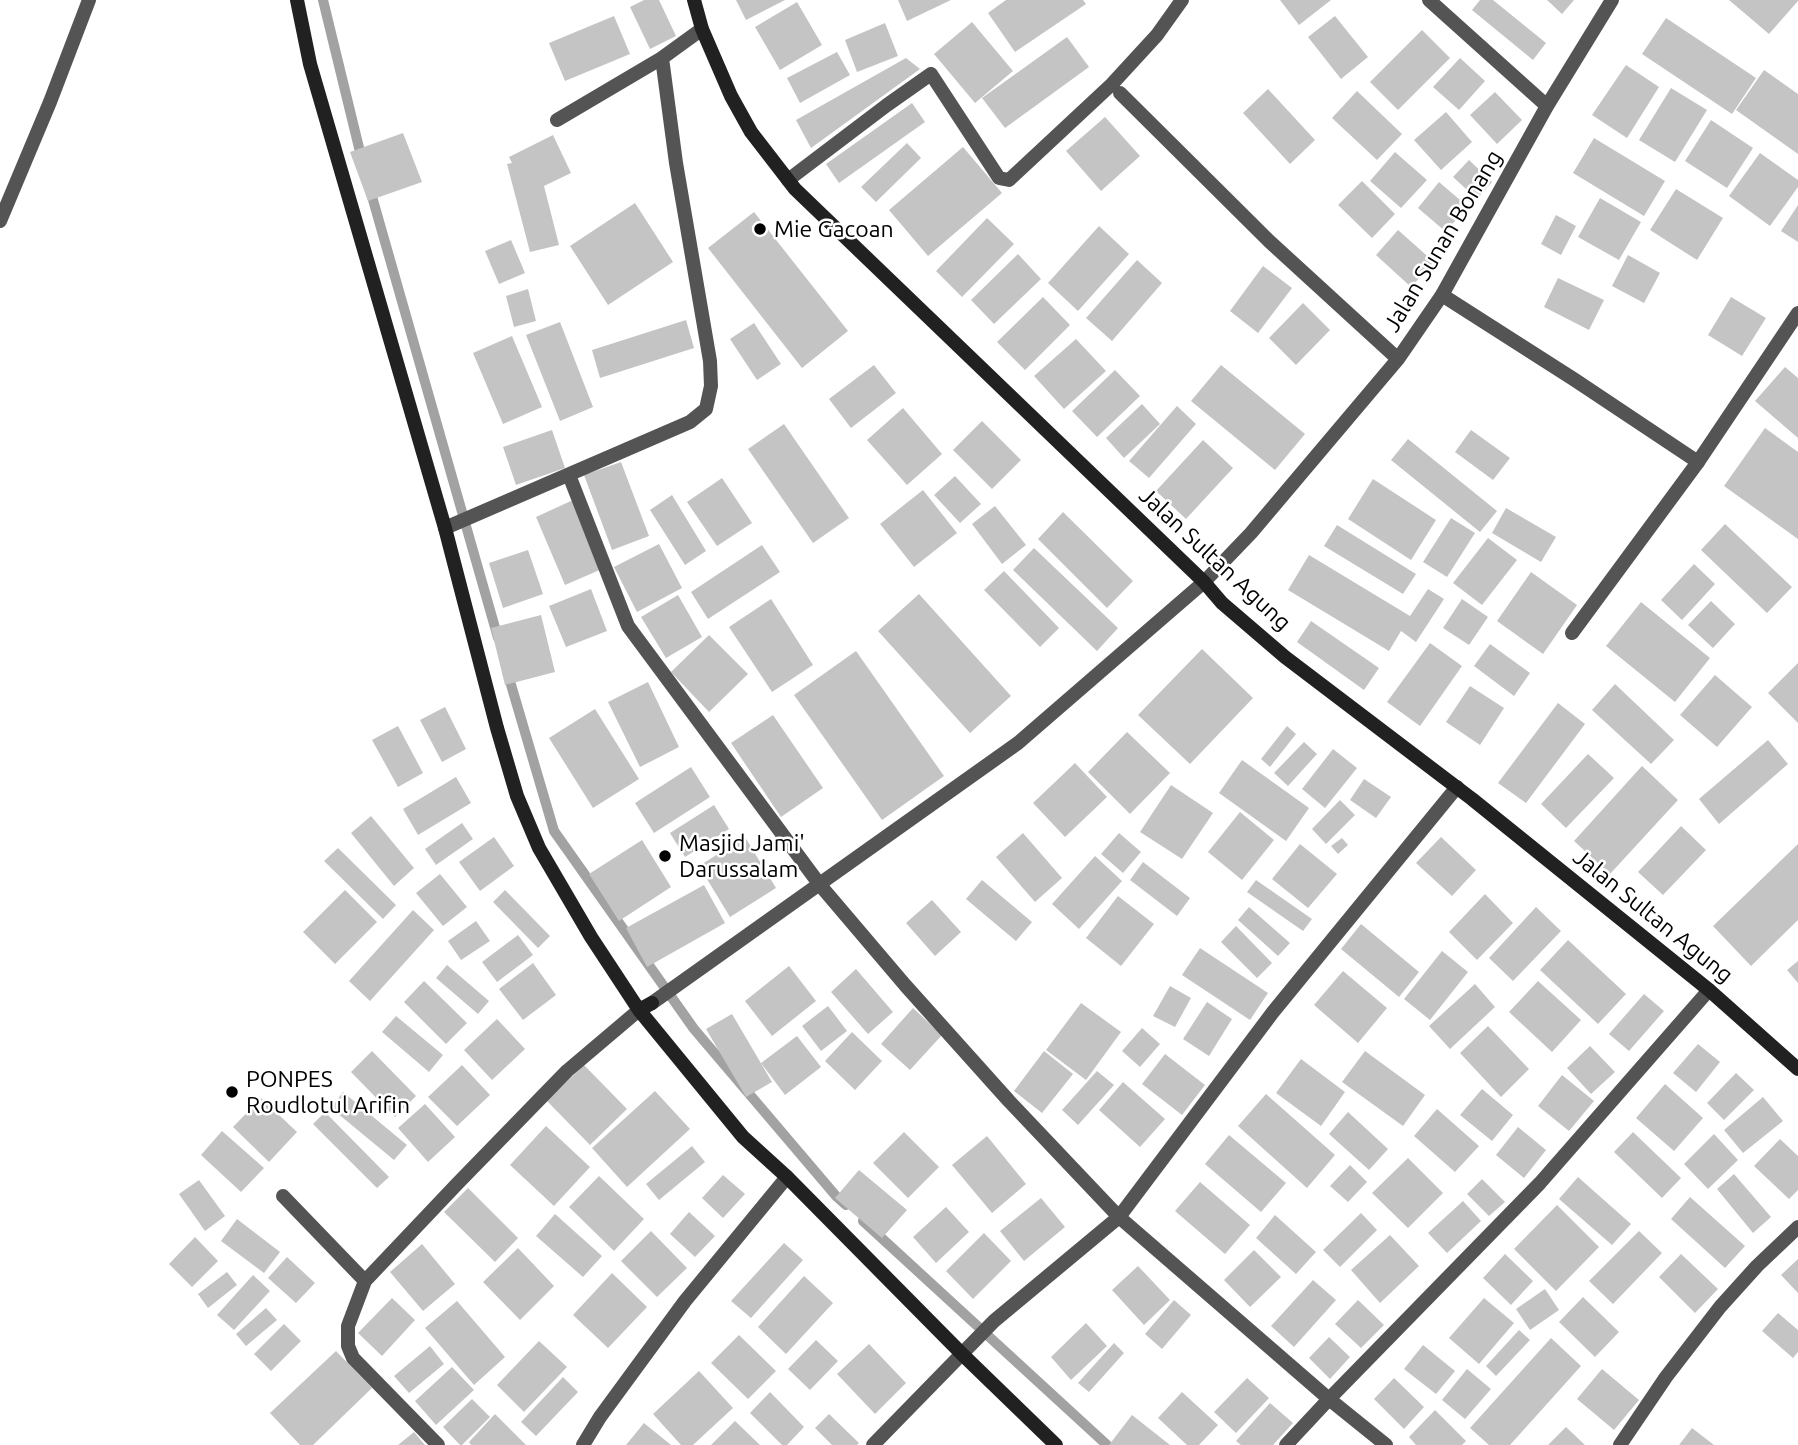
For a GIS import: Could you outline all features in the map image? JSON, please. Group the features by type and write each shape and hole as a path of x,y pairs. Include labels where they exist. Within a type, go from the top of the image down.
{"main road":[{"path":"297,0 310,64 445,528 517,796 539,848 591,937 743,1137 968,1349 1056,1445"},
{"name":"Jalan Sultan Agung","path":"694,0 702,29 731,96 751,132 795,189 1204,582 1222,603 1285,657 1457,787 1709,990 1798,1069"}],"street":[{"path":"0,221 89,0"},
{"path":"788,180 931,74 999,178 1009,180 1116,88 1182,0"},
{"path":"1429,0 1547,106"},
{"name":"Jalan Sunan Bonang","path":"365,1281 567,1071 645,1006 1018,743 1204,582 1251,533 1398,359 1442,295 1547,106 1612,0"},
{"path":"557,120 663,58 702,29"},
{"path":"445,528 690,422 706,409 711,386 710,361 676,163 663,58"},
{"path":"1116,88 1269,241 1398,359"},
{"path":"1442,295 1698,462"},
{"path":"1572,633 1698,462 1795,323"},
{"path":"569,475 628,626 820,885 1000,1091 1119,1217 1386,1445"},
{"path":"873,1445 994,1321 1119,1217 1273,1013 1457,787"},
{"path":"1286,1445 1540,1183 1709,990"},
{"path":"583,1445 600,1417 685,1301 787,1177"},
{"path":"284,1196 365,1281 348,1326 348,1346 353,1357 438,1445"},
{"path":"1620,1445 1666,1377 1720,1307 1757,1266 1798,1227"}],"building":[{"path":"644,0 659,0 676,36 650,49 630,7"},
{"path":"736,0 785,0 746,20"},
{"path":"898,0 951,0 907,21"},
{"path":"1006,0 1083,0 1086,4 1015,52 988,13"},
{"path":"1280,0 1331,0 1299,25"},
{"path":"1480,0 1493,0 1546,43 1533,60 1472,10"},
{"path":"1547,0 1574,0 1562,14"},
{"path":"1729,0 1798,0 1798,1 1769,34"},
{"path":"797,2 822,45 780,70 755,27"},
{"path":"614,16 630,54 565,81 549,43"},
{"path":"1335,16 1368,57 1341,79 1308,37"},
{"path":"1666,18 1756,78 1732,114 1642,54"},
{"path":"972,22 1013,71 975,103 934,54"},
{"path":"885,23 898,56 857,72 845,40"},
{"path":"1422,30 1450,58 1398,110 1370,82"},
{"path":"1067,37 1089,67 1005,128 982,98"},
{"path":"837,52 850,75 800,103 787,78"},
{"path":"906,58 920,69 811,148 796,120"},
{"path":"1460,58 1485,81 1459,110 1433,87"},
{"path":"1626,65 1659,87 1627,138 1592,115"},
{"path":"1764,70 1798,94 1798,154 1736,110"},
{"path":"1671,88 1707,110 1675,162 1639,140"},
{"path":"1268,89 1315,140 1290,164 1243,113"},
{"path":"1357,91 1402,134 1377,160 1332,118"},
{"path":"1495,92 1522,120 1497,144 1470,115"},
{"path":"912,103 925,122 839,183 826,164"},
{"path":"1446,112 1472,142 1441,170 1414,140"},
{"path":"1105,117 1140,156 1101,191 1066,151"},
{"path":"1711,120 1753,148 1727,188 1685,161"},
{"path":"403,133 422,182 368,201 350,152"},
{"path":"553,135 571,173 544,186 559,245 530,252 507,164 512,163 509,157"},
{"path":"1594,138 1665,181 1644,216 1573,173"},
{"path":"907,143 921,158 876,202 861,187"},
{"path":"963,147 1002,193 928,256 889,210"},
{"path":"1395,152 1427,180 1401,208 1370,181"},
{"path":"1760,153 1798,180 1798,187 1770,226 1729,196"},
{"path":"1469,160 1492,182 1477,199 1453,177"},
{"path":"1362,181 1395,214 1372,238 1338,205"},
{"path":"1439,182 1467,206 1446,232 1418,208"},
{"path":"1676,189 1723,218 1697,260 1650,230"},
{"path":"1600,198 1641,222 1619,260 1578,237"},
{"path":"635,203 673,262 608,305 570,246"},
{"path":"1798,205 1798,242 1781,231"},
{"path":"754,212 848,331 802,368 708,248"},
{"path":"1556,215 1576,226 1561,255 1541,244"},
{"path":"987,218 1014,244 962,297 936,271"},
{"path":"1099,226 1129,254 1078,311 1048,283"},
{"path":"1398,230 1434,262 1411,287 1376,255"},
{"path":"511,240 525,273 499,284 485,251"},
{"path":"1018,254 1041,279 994,324 971,300"},
{"path":"1628,255 1660,273 1644,303 1612,286"},
{"path":"1137,260 1162,283 1112,341 1086,318"},
{"path":"1263,266 1292,288 1258,333 1230,311"},
{"path":"1558,278 1604,300 1589,330 1544,307"},
{"path":"528,289 536,321 514,327 506,296"},
{"path":"1043,297 1070,325 1025,370 997,342"},
{"path":"1731,297 1766,318 1742,356 1708,335"},
{"path":"1303,303 1330,330 1296,365 1269,338"},
{"path":"686,320 694,348 600,378 592,350"},
{"path":"560,322 593,407 560,421 526,335"},
{"path":"754,323 781,364 757,380 730,339"},
{"path":"512,336 542,407 503,424 473,353"},
{"path":"1076,339 1106,371 1064,409 1034,376"},
{"path":"874,365 896,393 851,428 829,399"},
{"path":"1221,365 1305,434 1275,470 1191,401"},
{"path":"1785,367 1798,378 1798,438 1755,401"},
{"path":"1115,370 1140,396 1097,437 1072,411"},
{"path":"1142,404 1160,424 1124,458 1106,438"},
{"path":"1177,406 1196,424 1149,478 1129,461"},
{"path":"903,408 942,454 907,485 867,440"},
{"path":"982,421 1021,460 992,489 953,450"},
{"path":"784,424 849,518 813,543 748,449"},
{"path":"1765,428 1798,452 1798,539 1724,486"},
{"path":"552,430 565,468 516,485 503,447"},
{"path":"1471,430 1510,458 1493,480 1455,452"},
{"path":"1408,439 1497,511 1480,532 1391,460"},
{"path":"1203,440 1233,468 1186,519 1156,491"},
{"path":"621,462 649,536 612,550 584,475"},
{"path":"955,476 981,504 960,523 934,495"},
{"path":"722,478 752,523 717,546 687,502"},
{"path":"1373,479 1436,520 1411,560 1348,519"},
{"path":"923,490 957,533 914,567 880,524"},
{"path":"672,495 706,551 685,565 650,510"},
{"path":"573,500 602,569 565,585 536,517"},
{"path":"995,506 1026,545 1002,564 972,524"},
{"path":"1506,508 1556,537 1541,562 1492,533"},
{"path":"1063,512 1133,581 1107,608 1038,539"},
{"path":"1451,518 1475,533 1447,577 1423,562"},
{"path":"1725,524 1792,587 1767,613 1701,550"},
{"path":"1337,525 1416,574 1403,594 1324,546"},
{"path":"1488,538 1517,560 1482,605 1453,583"},
{"path":"659,544 682,588 637,612 614,567"},
{"path":"762,545 780,572 708,619 691,592"},
{"path":"1034,548 1118,628 1097,651 1013,570"},
{"path":"528,550 543,594 503,608 489,563"},
{"path":"1309,555 1410,616 1428,589 1444,599 1416,642 1401,631 1389,651 1288,590"},
{"path":"1694,564 1715,584 1682,620 1661,600"},
{"path":"1004,571 1059,628 1040,647 984,590"},
{"path":"1531,572 1577,605 1543,654 1497,621"},
{"path":"591,589 607,631 566,647 549,606"},
{"path":"919,594 1011,696 970,733 878,631"},
{"path":"678,595 702,637 666,658 641,617"},
{"path":"771,599 813,665 772,692 729,627"},
{"path":"1462,599 1488,617 1469,645 1443,628"},
{"path":"1711,601 1735,624 1713,648 1688,625"},
{"path":"1641,602 1710,658 1675,702 1606,646"},
{"path":"541,615 555,672 505,685 491,628"},
{"path":"1311,621 1379,668 1364,690 1297,642"},
{"path":"709,635 748,674 709,712 671,672"},
{"path":"1430,643 1462,666 1420,726 1387,702"},
{"path":"1490,644 1530,673 1514,696 1474,666"},
{"path":"1202,649 1253,698 1190,764 1138,715"},
{"path":"856,651 944,776 882,820 794,695"},
{"path":"1798,663 1798,723 1768,693"},
{"path":"1715,675 1752,707 1717,747 1680,715"},
{"path":"648,682 679,747 640,767 608,702"},
{"path":"1615,684 1674,740 1651,764 1592,710"},
{"path":"1470,686 1504,708 1480,745 1446,722"},
{"path":"1558,703 1585,724 1526,803 1498,783"},
{"path":"445,707 466,749 442,762 420,720"},
{"path":"595,709 639,779 593,808 549,738"},
{"path":"773,715 823,788 781,817 731,743"},
{"path":"398,726 423,773 398,787 372,740"},
{"path":"1287,726 1296,734 1270,767 1261,759"},
{"path":"1127,732 1170,773 1130,814 1088,772"},
{"path":"1768,740 1788,764 1719,824 1699,799"},
{"path":"1304,742 1317,754 1288,786 1274,773"},
{"path":"1333,749 1357,768 1325,808 1302,789"},
{"path":"1588,754 1614,778 1566,828 1541,804"},
{"path":"1242,760 1309,808 1286,841 1219,793"},
{"path":"1075,763 1107,797 1065,837 1033,803"},
{"path":"1642,766 1678,800 1610,874 1574,841"},
{"path":"691,767 710,797 654,833 635,803"},
{"path":"456,777 471,803 418,835 403,809"},
{"path":"1364,779 1391,797 1376,818 1350,800"},
{"path":"1171,785 1213,813 1182,859 1140,832"},
{"path":"1340,800 1355,815 1326,844 1312,829"},
{"path":"714,805 729,829 685,857 670,833"},
{"path":"1240,812 1274,840 1242,880 1208,852"},
{"path":"371,816 414,868 394,886 351,833"},
{"path":"462,823 473,839 436,865 425,849"},
{"path":"1681,826 1706,850 1663,895 1638,872"},
{"path":"1023,833 1062,878 1035,902 996,857"},
{"path":"1119,833 1141,852 1123,873 1101,854"},
{"path":"494,837 514,866 480,891 459,862"},
{"path":"745,837 776,888 730,917 699,866"},
{"path":"1441,837 1476,870 1452,896 1416,863"},
{"path":"1342,838 1348,845 1338,854 1331,846"},
{"path":"642,840 671,887 619,921 589,874"},
{"path":"1300,844 1337,874 1308,908 1272,879"},
{"path":"1798,844 1798,920 1751,966 1713,926"},
{"path":"338,848 396,905 383,919 324,861"},
{"path":"1095,856 1122,881 1079,929 1052,904"},
{"path":"1143,862 1190,898 1177,916 1130,880"},
{"path":"440,874 467,907 443,926 416,893"},
{"path":"982,880 1032,922 1016,941 966,899"},
{"path":"1256,880 1312,919 1303,931 1247,892"},
{"path":"704,885 725,923 647,967 626,928"},
{"path":"345,890 377,922 335,964 303,932"},
{"path":"505,890 550,936 538,948 493,902"},
{"path":"1485,894 1513,923 1477,960 1449,932"},
{"path":"1118,896 1154,924 1121,966 1086,938"},
{"path":"932,900 961,932 935,956 906,923"},
{"path":"1249,907 1290,943 1278,956 1238,920"},
{"path":"1536,907 1561,931 1513,981 1489,958"},
{"path":"413,910 434,930 370,1001 349,981"},
{"path":"476,921 490,941 461,960 448,941"},
{"path":"1361,924 1419,972 1399,997 1341,949"},
{"path":"1236,926 1272,963 1257,978 1221,942"},
{"path":"518,935 533,955 497,982 482,962"},
{"path":"1568,940 1626,994 1598,1024 1540,970"},
{"path":"1200,948 1268,993 1250,1020 1182,975"},
{"path":"1442,951 1468,972 1430,1020 1404,999"},
{"path":"1798,961 1798,983 1787,970"},
{"path":"533,963 556,995 523,1020 499,989"},
{"path":"447,965 489,1001 478,1014 436,978"},
{"path":"789,966 816,1001 772,1036 745,1001"},
{"path":"856,969 893,1012 868,1034 831,992"},
{"path":"1343,971 1387,1008 1358,1043 1314,1005"},
{"path":"424,981 467,1023 446,1044 404,1002"},
{"path":"1538,981 1581,1020 1552,1052 1509,1012"},
{"path":"1475,984 1495,1007 1450,1049 1429,1026"},
{"path":"1170,986 1191,998 1175,1027 1153,1016"},
{"path":"1644,994 1664,1011 1629,1051 1609,1034"},
{"path":"1207,1002 1232,1019 1209,1056 1183,1039"},
{"path":"1081,1003 1121,1032 1086,1080 1046,1050"},
{"path":"828,1006 847,1031 821,1051 802,1026"},
{"path":"913,1008 942,1035 910,1070 881,1044"},
{"path":"732,1014 772,1082 746,1097 706,1029"},
{"path":"396,1016 443,1055 429,1072 382,1032"},
{"path":"497,1019 525,1049 492,1080 464,1050"},
{"path":"1488,1026 1529,1069 1501,1097 1460,1053"},
{"path":"1142,1028 1160,1044 1140,1067 1122,1051"},
{"path":"852,1032 882,1061 855,1090 825,1061"},
{"path":"797,1036 821,1067 785,1095 761,1063"},
{"path":"1698,1044 1720,1062 1696,1092 1673,1073"},
{"path":"1590,1046 1615,1072 1591,1094 1567,1068"},
{"path":"372,1051 416,1096 395,1117 351,1072"},
{"path":"1044,1051 1073,1074 1042,1113 1014,1091"},
{"path":"1365,1051 1425,1095 1403,1126 1342,1082"},
{"path":"1165,1054 1205,1085 1182,1115 1142,1084"},
{"path":"1301,1059 1345,1092 1321,1126 1276,1093"},
{"path":"462,1065 490,1095 457,1126 428,1097"},
{"path":"584,1065 627,1109 590,1145 547,1101"},
{"path":"1097,1071 1114,1085 1078,1125 1062,1110"},
{"path":"1736,1073 1754,1090 1724,1120 1707,1103"},
{"path":"1562,1075 1594,1101 1569,1131 1538,1106"},
{"path":"1123,1082 1165,1119 1140,1147 1099,1110"},
{"path":"1665,1084 1703,1118 1674,1151 1636,1118"},
{"path":"1482,1089 1513,1115 1492,1141 1460,1115"},
{"path":"655,1091 690,1129 627,1187 592,1148"},
{"path":"343,1092 407,1145 394,1160 331,1108"},
{"path":"1266,1094 1335,1155 1307,1188 1238,1126"},
{"path":"1763,1097 1783,1121 1743,1153 1724,1130"},
{"path":"261,1098 297,1132 269,1162 233,1127"},
{"path":"425,1104 455,1137 428,1162 398,1128"},
{"path":"1437,1109 1479,1146 1455,1172 1414,1136"},
{"path":"325,1112 389,1177 377,1188 313,1124"},
{"path":"1348,1112 1388,1149 1369,1170 1329,1134"},
{"path":"546,1126 590,1167 554,1206 510,1165"},
{"path":"1518,1127 1546,1150 1524,1178 1496,1155"},
{"path":"222,1131 264,1168 241,1192 201,1155"},
{"path":"904,1132 939,1167 908,1198 873,1163"},
{"path":"1633,1132 1681,1178 1662,1198 1614,1152"},
{"path":"1714,1134 1738,1160 1708,1189 1684,1164"},
{"path":"1229,1135 1286,1183 1261,1212 1205,1164"},
{"path":"987,1136 1026,1184 992,1213 952,1165"},
{"path":"1780,1139 1798,1156 1798,1190 1789,1199 1754,1166"},
{"path":"692,1146 705,1162 659,1200 646,1184"},
{"path":"1408,1158 1443,1193 1408,1228 1372,1193"},
{"path":"1350,1165 1367,1182 1348,1202 1330,1186"},
{"path":"859,1170 907,1210 882,1238 835,1198"},
{"path":"1734,1174 1771,1217 1753,1233 1717,1189"},
{"path":"723,1175 745,1194 723,1218 702,1198"},
{"path":"599,1176 644,1219 614,1251 569,1207"},
{"path":"1578,1177 1631,1224 1612,1245 1559,1199"},
{"path":"1482,1179 1505,1202 1489,1216 1467,1194"},
{"path":"199,1180 225,1216 205,1231 179,1194"},
{"path":"1200,1182 1250,1225 1225,1254 1175,1211"},
{"path":"468,1188 518,1238 495,1262 444,1212"},
{"path":"1690,1197 1745,1246 1725,1268 1671,1219"},
{"path":"1041,1198 1065,1227 1024,1261 1000,1231"},
{"path":"1463,1201 1481,1221 1447,1253 1428,1233"},
{"path":"1557,1205 1599,1247 1556,1291 1514,1249"},
{"path":"946,1207 969,1232 936,1263 913,1237"},
{"path":"689,1212 715,1236 695,1257 670,1234"},
{"path":"1361,1213 1377,1230 1340,1267 1323,1250"},
{"path":"555,1214 602,1256 583,1277 536,1236"},
{"path":"1275,1215 1316,1252 1296,1274 1256,1238"},
{"path":"237,1219 280,1252 264,1273 221,1241"},
{"path":"651,1231 687,1268 657,1297 621,1261"},
{"path":"1639,1231 1662,1253 1613,1304 1589,1281"},
{"path":"984,1233 1011,1261 973,1299 946,1271"},
{"path":"1390,1235 1419,1266 1380,1303 1351,1270"},
{"path":"195,1237 218,1261 192,1287 169,1264"},
{"path":"784,1243 803,1260 751,1318 731,1301"},
{"path":"422,1244 455,1284 423,1311 390,1272"},
{"path":"518,1248 554,1286 520,1320 483,1282"},
{"path":"1254,1250 1281,1277 1250,1307 1224,1280"},
{"path":"1505,1254 1533,1281 1511,1305 1483,1278"},
{"path":"1681,1254 1718,1289 1695,1313 1659,1277"},
{"path":"287,1257 315,1283 296,1303 268,1278"},
{"path":"1798,1259 1798,1293 1781,1275"},
{"path":"1138,1266 1170,1300 1144,1325 1112,1290"},
{"path":"227,1272 237,1285 208,1308 198,1294"},
{"path":"612,1273 647,1307 608,1348 573,1315"},
{"path":"253,1275 270,1291 234,1330 217,1315"},
{"path":"804,1276 833,1303 786,1354 758,1327"},
{"path":"1313,1280 1336,1300 1294,1347 1271,1326"},
{"path":"1545,1289 1559,1310 1530,1330 1516,1309"},
{"path":"1583,1297 1619,1332 1595,1357 1559,1322"},
{"path":"392,1298 415,1320 382,1356 358,1333"},
{"path":"1484,1298 1514,1323 1479,1364 1449,1338"},
{"path":"1174,1300 1191,1315 1162,1349 1145,1334"},
{"path":"1358,1300 1384,1325 1361,1348 1335,1324"},
{"path":"457,1301 505,1357 474,1385 425,1328"},
{"path":"266,1308 277,1320 246,1346 236,1334"},
{"path":"1778,1313 1798,1330 1798,1352 1793,1358 1762,1331"},
{"path":"1086,1323 1107,1346 1071,1380 1051,1357"},
{"path":"284,1324 301,1341 271,1371 254,1354"},
{"path":"1519,1330 1530,1340 1496,1376 1486,1366"},
{"path":"739,1335 776,1371 748,1399 711,1363"},
{"path":"1329,1337 1350,1357 1330,1379 1309,1358"},
{"path":"1551,1338 1581,1366 1510,1445 1489,1445 1470,1428"},
{"path":"816,1340 838,1361 810,1390 788,1369"},
{"path":"539,1341 567,1367 524,1412 497,1385"},
{"path":"1114,1343 1124,1353 1089,1392 1078,1383"},
{"path":"869,1344 906,1383 875,1414 837,1374"},
{"path":"1423,1345 1455,1371 1436,1394 1404,1369"},
{"path":"430,1346 444,1364 409,1393 394,1376"},
{"path":"336,1351 372,1388 313,1445 300,1445 270,1413"},
{"path":"452,1367 474,1390 436,1425 415,1401"},
{"path":"1467,1369 1491,1389 1465,1419 1442,1400"},
{"path":"1602,1369 1639,1400 1614,1430 1577,1399"},
{"path":"699,1371 733,1408 693,1445 681,1445 653,1414"},
{"path":"563,1377 578,1392 536,1436 521,1422"},
{"path":"1247,1378 1269,1398 1236,1433 1214,1412"},
{"path":"1394,1378 1424,1407 1404,1429 1374,1399"},
{"path":"770,1392 804,1427 787,1445 782,1445 750,1413"},
{"path":"1182,1392 1218,1425 1199,1445 1187,1445 1158,1418"},
{"path":"472,1399 490,1417 460,1445 443,1427"},
{"path":"1270,1403 1293,1423 1273,1445 1241,1445 1236,1441"},
{"path":"1435,1410 1466,1441 1462,1445 1416,1445 1409,1437"},
{"path":"495,1414 526,1445 471,1445 469,1442"},
{"path":"829,1414 859,1443 857,1445 832,1445 815,1428"},
{"path":"1132,1415 1170,1445 1109,1445"},
{"path":"735,1421 760,1445 711,1445"},
{"path":"644,1423 671,1445 626,1445"},
{"path":"1566,1427 1585,1445 1548,1445"},
{"path":"1692,1428 1714,1445 1679,1445"},
{"path":"414,1432 425,1445 398,1445"}],"waterway":[{"path":"323,0 362,160"},
{"path":"369,186 498,638"},
{"path":"507,671 554,831 694,1029 846,1205"},
{"path":"863,1221 1107,1445"}],"place":[{"name":"Mie Gacoan","path":"760,229"},
{"name":"Masjid Jami' Darussalam","path":"665,856"},
{"name":"PONPES Roudlotul Arifin","path":"232,1092"}]}
